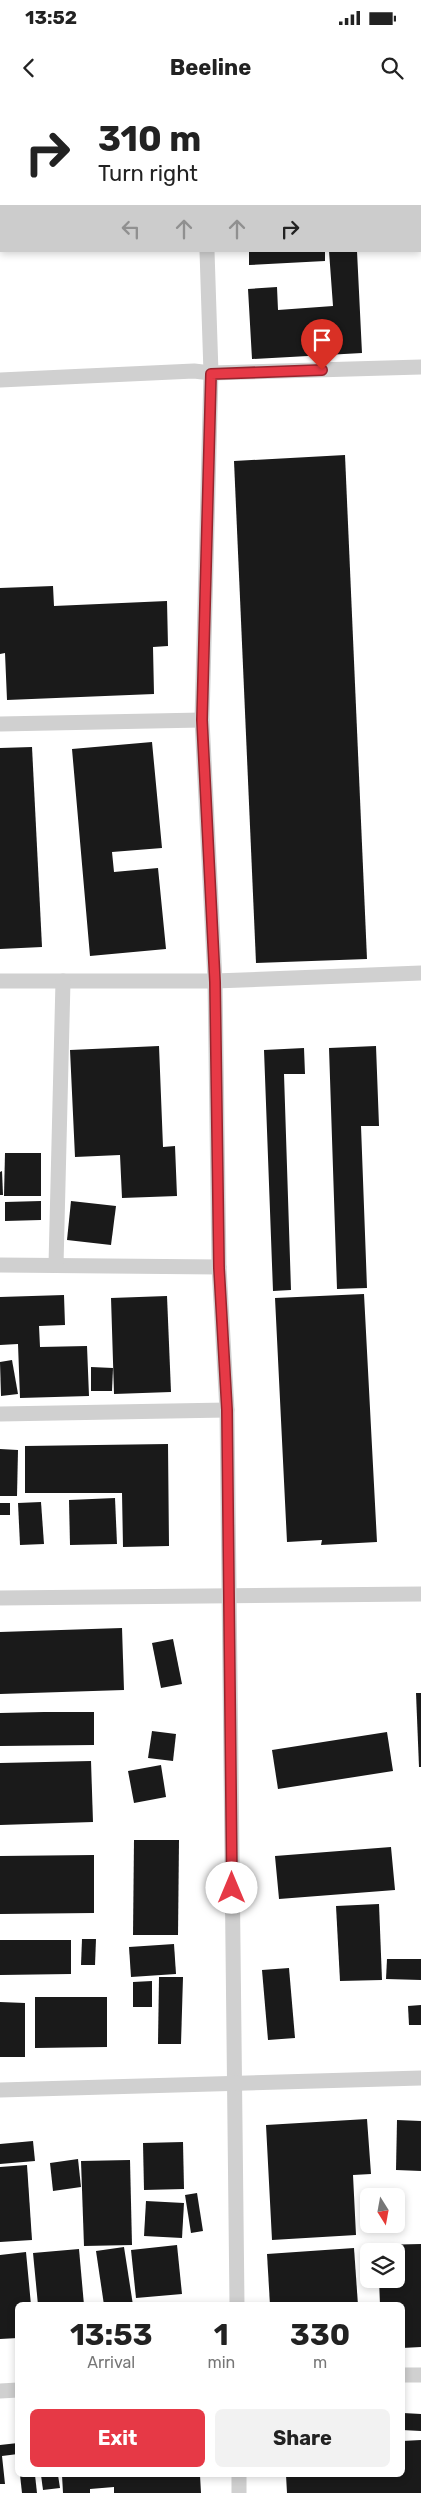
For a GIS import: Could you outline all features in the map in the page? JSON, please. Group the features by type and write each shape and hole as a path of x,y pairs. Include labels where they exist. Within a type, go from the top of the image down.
{"lane":[{"path":"208,252 211,374 202,720 215,982 219,1268 227,1410 237,2302"},
{"path":"0,380 194,371 211,374 421,367"},
{"path":"0,724 202,720"},
{"path":"0,981 215,982 421,973"},
{"path":"56,1264 63,981"},
{"path":"0,1265 56,1264 219,1268"},
{"path":"0,1414 227,1410"},
{"path":"0,1598 421,1594"},
{"path":"0,2090 421,2078"},
{"path":"405,2375 421,2375"},
{"path":"0,2391 15,2390"},
{"path":"239,2477 239,2493"}],"building":[{"path":"249,252 325,252 325,261 249,265"},
{"path":"329,252 357,252 362,353 252,359 248,289 277,287 278,310 333,306"},
{"path":"345,455 367,959 256,963 234,461"},
{"path":"53,586 54,606 167,601 168,646 153,647 154,694 7,700 5,653 0,654 0,588"},
{"path":"152,742 162,848 112,852 114,872 158,868 166,949 90,956 72,749"},
{"path":"32,747 42,947 0,949 0,748"},
{"path":"159,1046 163,1147 175,1146 177,1196 122,1198 120,1155 75,1157 70,1050"},
{"path":"376,1046 379,1126 361,1126 367,1288 337,1289 329,1048"},
{"path":"304,1048 305,1074 284,1074 291,1290 273,1291 264,1050"},
{"path":"5,1153 41,1153 41,1196 4,1196"},
{"path":"2,1171 3,1195 0,1195 0,1172"},
{"path":"41,1201 41,1220 5,1221 5,1202"},
{"path":"71,1201 116,1206 111,1245 67,1240"},
{"path":"364,1294 377,1542 321,1545 322,1540 287,1542 275,1298"},
{"path":"64,1295 65,1325 39,1326 40,1347 87,1346 89,1396 20,1398 18,1344 0,1345 0,1297"},
{"path":"167,1296 171,1392 114,1394 111,1298"},
{"path":"12,1360 18,1394 1,1396 0,1362"},
{"path":"91,1367 113,1368 112,1391 91,1391"},
{"path":"168,1444 169,1546 123,1547 122,1493 25,1493 25,1446"},
{"path":"0,1449 18,1450 17,1496 0,1496"},
{"path":"115,1498 117,1544 70,1545 69,1500"},
{"path":"41,1502 44,1544 20,1545 18,1503"},
{"path":"0,1503 10,1503 10,1515 0,1515"},
{"path":"122,1628 124,1690 0,1694 0,1632"},
{"path":"173,1639 182,1684 161,1688 152,1643"},
{"path":"416,1693 421,1693 421,1767 419,1767"},
{"path":"94,1712 94,1745 0,1746 0,1713"},
{"path":"152,1731 176,1734 173,1761 148,1758"},
{"path":"387,1732 393,1771 278,1789 272,1750"},
{"path":"91,1761 93,1822 0,1825 0,1763"},
{"path":"161,1765 166,1797 134,1803 128,1771"},
{"path":"134,1840 179,1840 178,1935 133,1935"},
{"path":"391,1847 395,1890 279,1899 275,1856"},
{"path":"94,1855 94,1913 0,1914 0,1856"},
{"path":"379,1904 382,1980 340,1981 336,1906"},
{"path":"82,1939 96,1939 95,1965 81,1965"},
{"path":"0,1940 71,1940 71,1974 0,1975"},
{"path":"174,1944 176,1974 131,1977 129,1947"},
{"path":"387,1959 421,1959 421,1980 386,1979"},
{"path":"289,1968 295,2038 268,2040 262,1970"},
{"path":"159,1977 183,1977 181,2044 158,2044"},
{"path":"152,1981 152,2007 133,2007 133,1982"},
{"path":"35,1997 107,1997 107,2047 35,2048"},
{"path":"0,2002 25,2003 25,2057 0,2057"},
{"path":"421,2005 421,2025 409,2025 408,2006"},
{"path":"367,2119 371,2174 353,2175 356,2235 272,2240 266,2125"},
{"path":"397,2120 421,2121 421,2171 396,2170"},
{"path":"33,2141 35,2161 0,2164 0,2144"},
{"path":"183,2142 184,2189 144,2190 143,2143"},
{"path":"78,2159 81,2187 53,2191 50,2163"},
{"path":"130,2160 132,2245 84,2246 81,2161"},
{"path":"27,2165 32,2240 0,2242 0,2167"},
{"path":"197,2193 203,2231 191,2233 185,2195"},
{"path":"146,2201 184,2203 182,2238 144,2236"},
{"path":"405,2244 421,2244 421,2347 405,2348 405,2302 380,2302 379,2288 405,2288"},
{"path":"177,2245 182,2294 136,2298 131,2250"},
{"path":"124,2247 133,2302 104,2302 96,2251"},
{"path":"354,2248 358,2302 270,2302 267,2254"},
{"path":"79,2249 84,2302 38,2302 33,2253"},
{"path":"26,2252 31,2302 15,2302 15,2338 0,2339 0,2255"},
{"path":"405,2413 421,2414 421,2431 405,2430"},
{"path":"421,2440 421,2493 287,2493 286,2477 405,2477 405,2441"},
{"path":"15,2443 15,2454 2,2456 5,2484 0,2484 0,2445"},
{"path":"20,2477 35,2477 37,2493 22,2493"},
{"path":"41,2477 58,2477 60,2488 43,2490"},
{"path":"62,2477 200,2477 201,2493 114,2493 114,2487 90,2489 90,2493 63,2493"}],"route":[{"path":"232,1888 227,1410 219,1268 215,982 202,720 211,374 322,370"}]}
